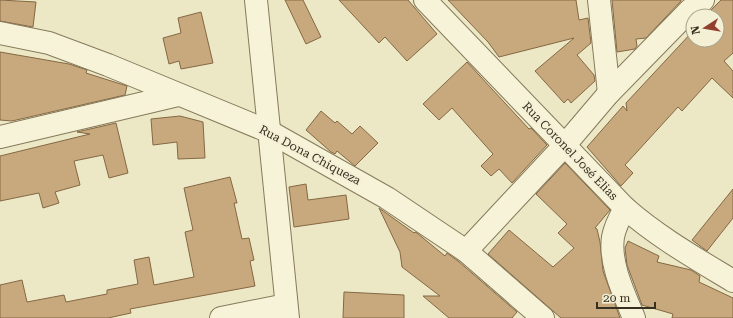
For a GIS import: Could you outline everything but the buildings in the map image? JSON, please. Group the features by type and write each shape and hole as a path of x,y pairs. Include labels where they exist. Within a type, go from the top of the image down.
{"street":[{"path":"221,318 287,312 256,0"},
{"name":"Rua Coronel José Elias","path":"425,0 624,208 644,225 673,245 733,281"},
{"path":"599,0 609,93"},
{"path":"466,250 564,146 609,93 690,10 703,0"},
{"name":"Rua Dona Chiqueza","path":"0,33 49,43 108,65 270,132 387,198 466,250 543,318"},
{"path":"0,138 178,95"},
{"path":"624,208 613,237 613,255 618,274 634,318"}]}
